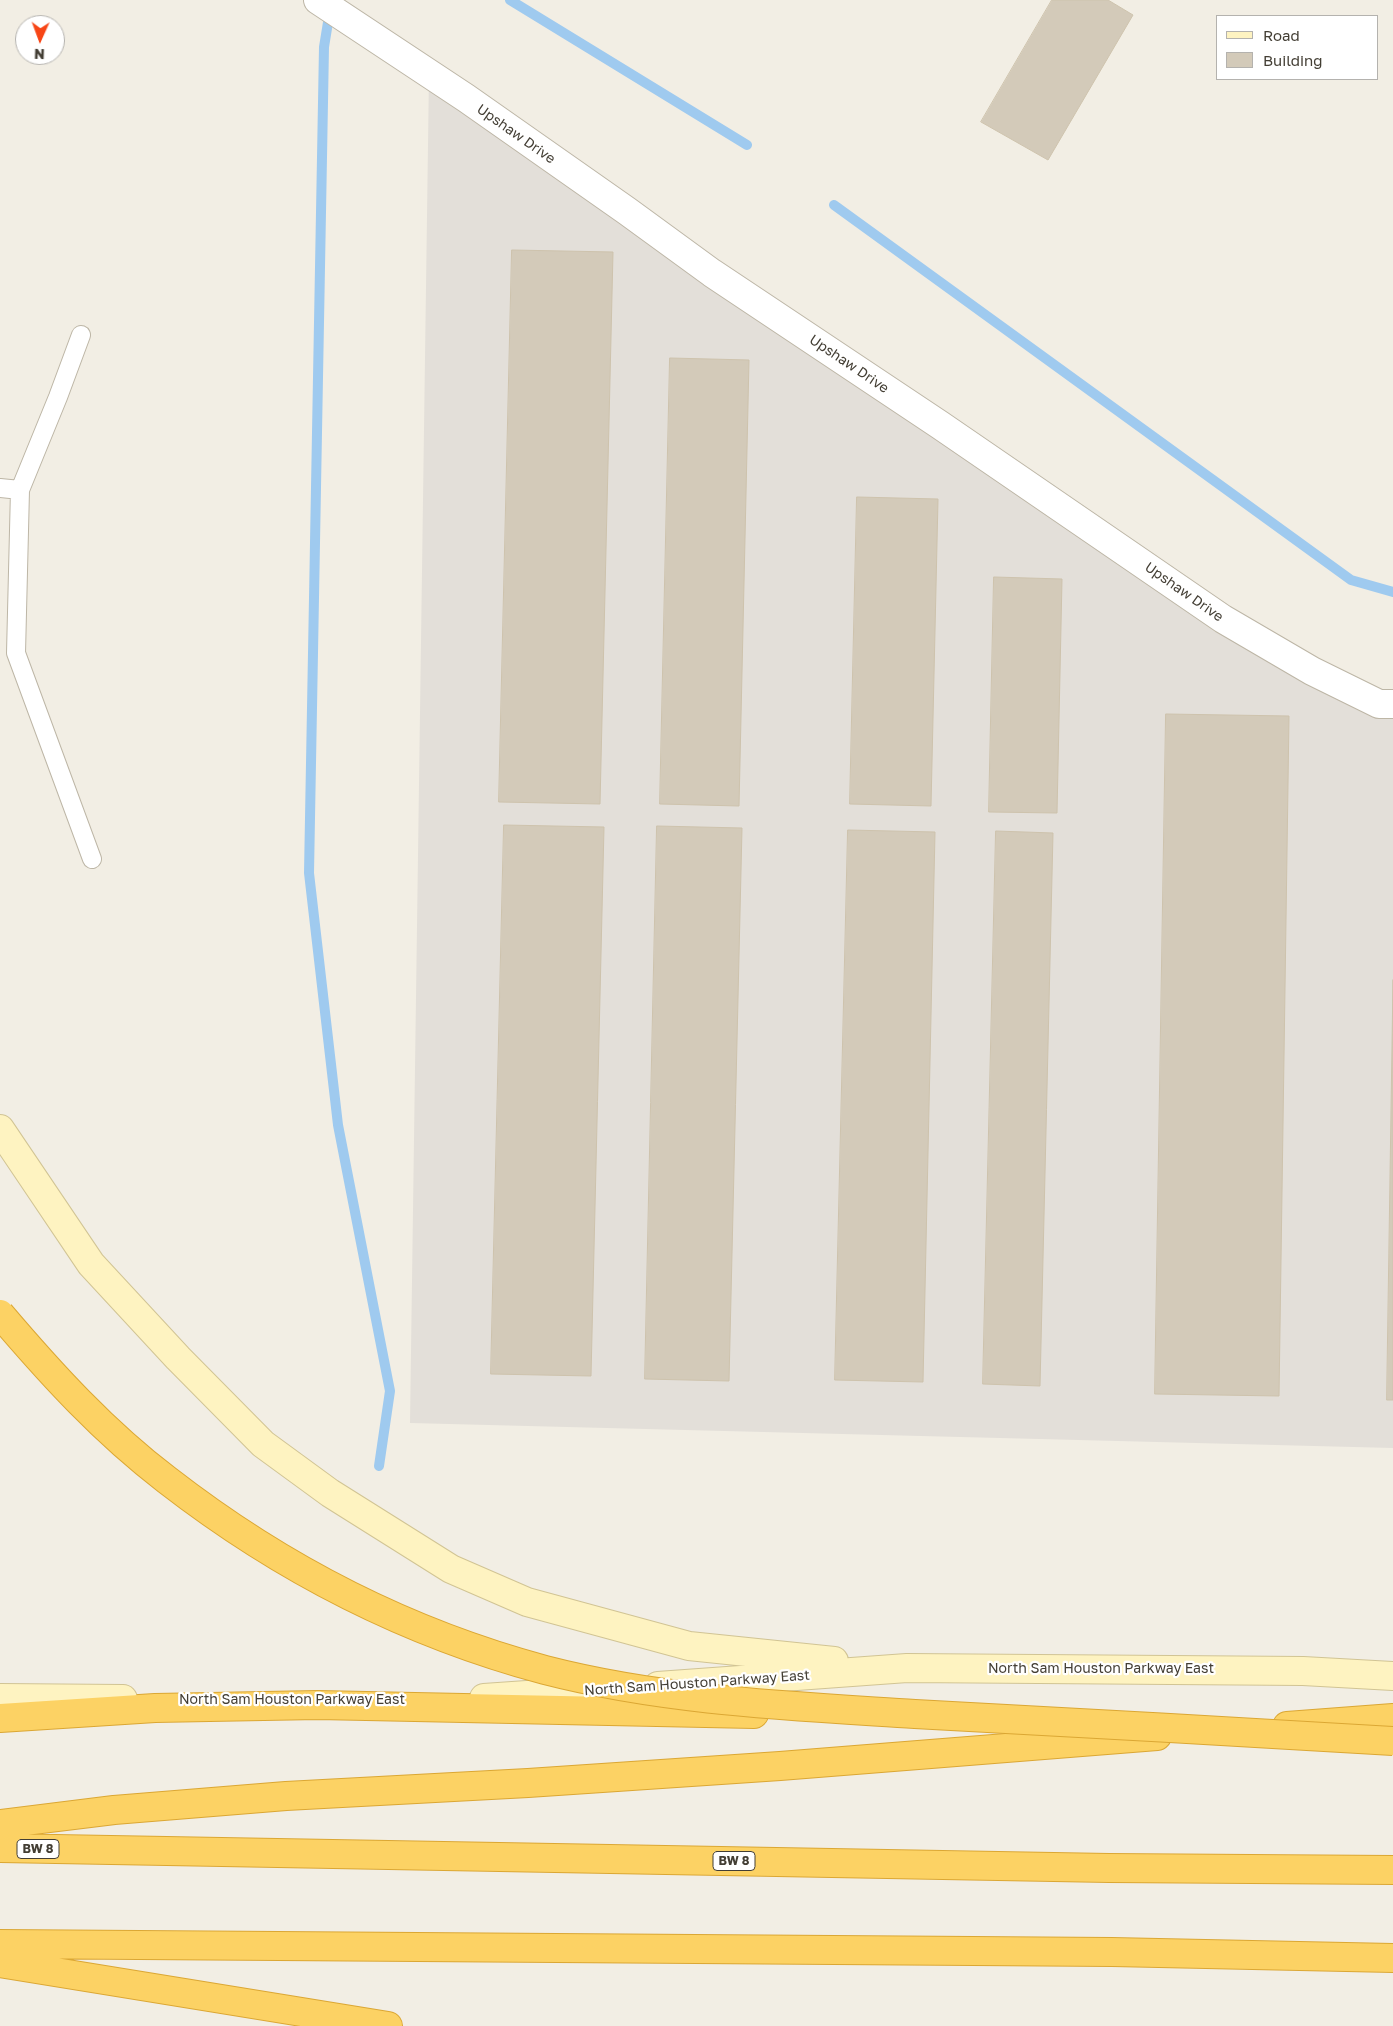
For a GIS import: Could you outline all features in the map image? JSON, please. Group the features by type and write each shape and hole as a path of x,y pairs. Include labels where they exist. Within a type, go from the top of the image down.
{"highway":[{"path":"0,1314 42,1363 96,1418 164,1478 228,1525 304,1572 380,1611 491,1653 544,1670 599,1682 684,1695 749,1701 1003,1719 1393,1741"},
{"path":"0,1718 155,1708 318,1705 1003,1719"},
{"path":"0,1824 114,1810 286,1796 528,1783 771,1766 1393,1718"},
{"name":"BW 8","path":"0,1848 1109,1868 1393,1870"},
{"path":"0,1944 34,1956 388,2026"},
{"path":"0,1963 34,1956 683,1948 1393,1958"}],"main road":[{"path":"0,1129 91,1264 178,1358 263,1444 330,1493 452,1569 527,1602 689,1646 907,1668"},
{"name":"North Sam Houston Parkway East","path":"0,1698 442,1701 907,1668 1302,1671 1393,1676"}],"street":[{"name":"Upshaw Drive","path":"318,0 466,98 712,273 940,425 1223,619 1312,671 1379,704 1393,704"}],"lane":[{"path":"80,335 58,397 20,490 16,653 92,860"},
{"path":"0,488 20,490"}],"shaded area":[{"path":"429,74 1223,619 1393,704 1393,1448 410,1423"}],"building":[{"path":"1052,0 1108,0 1133,15 1048,160 981,122"},
{"path":"512,250 613,252 600,804 499,802"},
{"path":"670,358 749,360 739,806 660,804"},
{"path":"857,497 938,499 931,806 850,804"},
{"path":"994,577 1062,579 1057,813 989,812"},
{"path":"1166,714 1289,716 1279,1396 1155,1394"},
{"path":"504,825 604,827 591,1376 491,1374"},
{"path":"657,826 742,828 729,1381 645,1379"},
{"path":"848,830 935,832 923,1382 835,1380"},
{"path":"996,831 1053,833 1040,1386 983,1384"},
{"path":"1393,980 1393,1400 1387,1400"}],"waterway":[{"path":"510,0 747,145"},
{"path":"330,10 324,47 309,873 338,1125 390,1391 379,1466"},
{"path":"834,205 1351,580 1393,592"}]}
